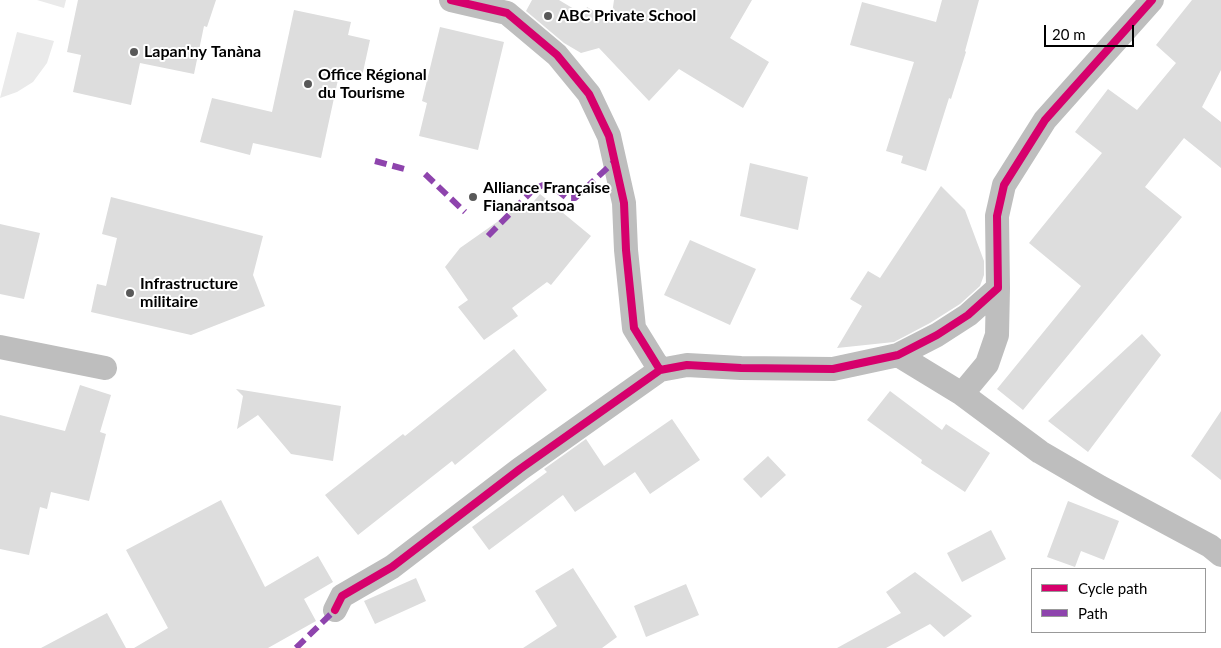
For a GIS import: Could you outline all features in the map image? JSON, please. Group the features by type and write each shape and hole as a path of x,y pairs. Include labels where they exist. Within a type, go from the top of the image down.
{"street":[{"path":"451,0 507,13 557,55 589,94 609,136 624,203 626,250 634,328 660,370"},
{"path":"962,394 987,364 997,335 997,216 1004,185 1045,120 1152,0"},
{"path":"335,610 342,596 392,567 520,469 660,370 687,365 741,368 833,369 898,355 937,335 968,315 998,288"},
{"path":"0,347 105,368"},
{"path":"898,355 962,394 1040,452 1210,546 1221,555"}],"shaded area":[{"path":"37,0 66,0 64,8"},
{"path":"17,32 54,41 47,63 33,82 17,92 0,98"}],"building":[{"name":"Lapan'ny Tanàna","path":"78,0 216,0 207,27 204,26 194,74 140,63 131,105 73,92 81,55 67,52"},
{"path":"532,0 559,0 584,15 587,7 611,21 614,0 752,0 730,38 769,62 743,108 679,69 649,101 599,48 581,53 564,43 526,11"},
{"path":"942,0 979,0 966,52 926,171 901,163 903,156 886,151 914,62 850,45 862,2 936,22"},
{"path":"1192,0 1221,0 1221,70 1202,107 1221,122 1221,168 1184,138 1145,187 1182,217 1023,410 997,389 1081,286 1029,243 1102,153 1075,132 1108,89 1137,110 1176,63 1156,45"},
{"name":"Office Régional du Tourisme","path":"294,10 351,22 348,35 370,40 361,81 339,75 321,158 253,143 250,155 200,142 212,98 272,112"},
{"path":"440,27 504,42 478,150 419,136 427,103 422,101"},
{"path":"750,163 808,177 798,230 740,216"},
{"path":"941,186 965,210 984,261 984,275 980,286 960,304 894,342 837,348 862,306 850,299 868,271 880,278"},
{"path":"540,194 591,236 551,285 547,282 512,308 518,316 484,340 458,307 468,300 445,267 460,248 517,208 524,213"},
{"path":"111,197 263,236 253,275 265,306 191,335 91,312 97,284 106,286 117,238 102,234"},
{"path":"0,224 40,233 24,299 0,294"},
{"path":"690,240 756,269 730,325 664,295"},
{"path":"1142,334 1161,355 1088,452 1048,421"},
{"path":"514,349 547,390 455,465 452,461 358,535 325,495 403,434 405,436"},
{"path":"80,385 111,395 100,432 106,434 89,501 51,492 47,509 40,507 29,555 0,549 0,415 65,431"},
{"path":"236,389 341,406 333,461 291,454 258,415 237,429 243,396"},
{"path":"890,391 942,430 946,424 990,453 965,492 921,463 922,460 867,420"},
{"path":"1221,411 1221,480 1191,456"},
{"path":"672,419 700,460 650,494 635,472 575,512 563,495 489,550 472,527 547,472 544,469 586,439 604,466"},
{"path":"768,456 786,475 761,498 743,479"},
{"path":"221,500 265,587 318,556 333,582 304,599 316,621 268,648 134,648 168,628 126,550"},
{"path":"1068,501 1119,521 1104,560 1081,551 1075,567 1047,557"},
{"path":"991,530 1006,559 962,582 947,553"},
{"path":"573,568 617,637 602,648 523,648 557,626 535,591"},
{"path":"915,572 972,616 944,637 930,624 886,648 837,648 901,613 886,592"},
{"path":"416,578 426,601 375,624 364,601"},
{"path":"686,584 699,615 646,637 634,606"},
{"path":"107,613 126,648 41,648"}],"marked path":[{"path":"488,236 534,189 543,185 552,186 567,198 575,198 616,160"},
{"path":"375,161 408,170"},
{"path":"425,174 465,212"},
{"path":"296,648 335,610"}],"cycle path":[{"path":"451,0 507,13 557,55 589,94 609,136 624,203 626,250 634,328 660,370"},
{"path":"335,610 342,596 392,567 520,469 660,370 687,365 741,368 833,369 898,355 937,335 968,315 998,288 997,216 1004,185 1045,120 1152,0"}],"place":[{"name":"ABC Private School","path":"548,16"},
{"name":"Lapan'ny Tanàna","path":"134,52"},
{"name":"Office Régional du Tourisme","path":"308,84"},
{"name":"Alliance Française Fianarantsoa","path":"473,197"},
{"name":"Infrastructure militaire","path":"130,293"}]}
